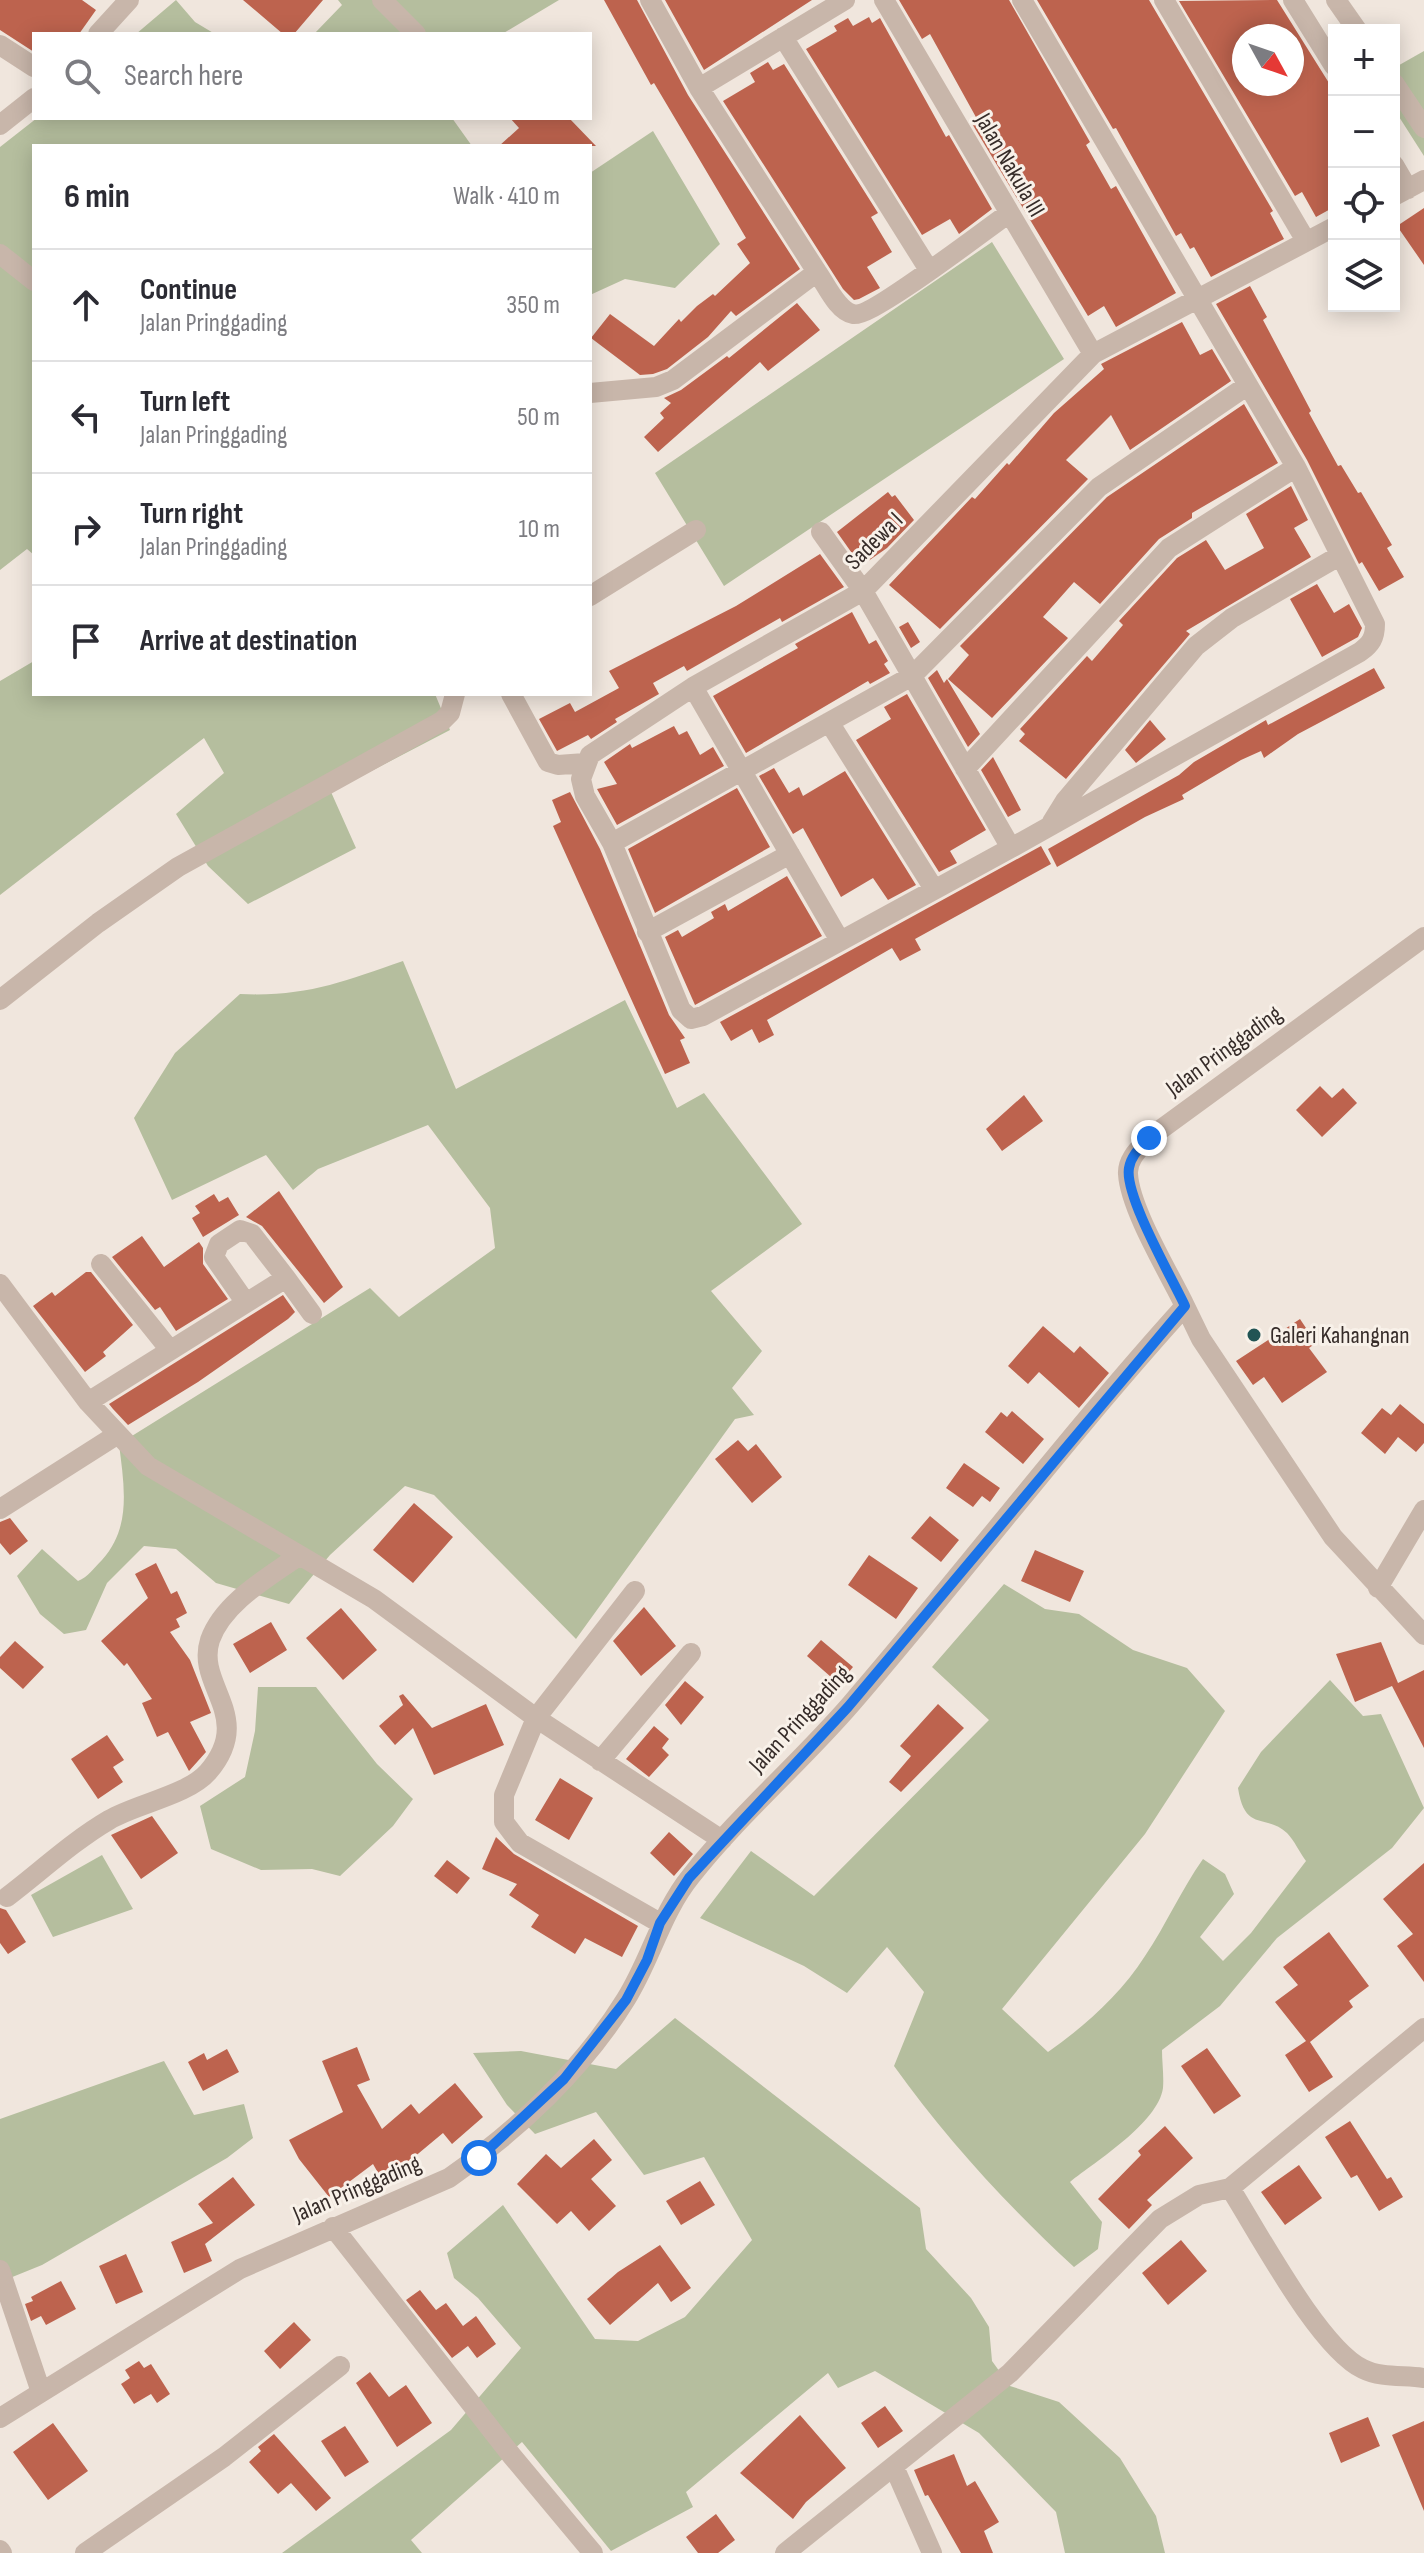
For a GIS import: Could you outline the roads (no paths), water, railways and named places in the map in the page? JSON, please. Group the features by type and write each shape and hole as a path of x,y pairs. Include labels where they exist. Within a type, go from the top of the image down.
{"street":[{"path":"382,0 414,32"},
{"path":"650,0 699,88 817,272 842,307 853,315 886,301 1008,214"},
{"path":"699,88 845,0"},
{"name":"Jalan Nakula III","path":"884,0 1093,354"},
{"path":"512,696 548,762 558,765 585,763 581,779 585,796 612,843 681,1010 695,1020 1011,848 1370,645 1375,624 1296,467 1022,0"},
{"path":"1164,0 1306,241"},
{"path":"1293,0 1328,56"},
{"path":"1336,0 1353,24"},
{"path":"100,32 122,2"},
{"path":"783,37 929,270"},
{"path":"0,45 32,66"},
{"path":"0,125 32,100"},
{"path":"1400,105 1424,128"},
{"path":"1396,168 1409,188"},
{"name":"Sadewa I","path":"585,763 602,746 693,687 863,591 1093,354 1328,230"},
{"path":"0,254 32,279"},
{"path":"592,393 656,387 673,380 817,272"},
{"path":"612,843 912,676 1099,487 1248,385"},
{"path":"965,769 1169,548 1296,467"},
{"path":"592,595 696,530"},
{"path":"821,532 863,591 1011,848"},
{"path":"1050,825 1065,801 1196,646 1232,618 1339,556"},
{"path":"693,687 839,939"},
{"path":"0,1000 98,923 178,867 442,721 450,713 454,696"},
{"path":"829,722 934,889"},
{"path":"647,932 790,854"},
{"name":"Jalan Pringgading","path":"0,2418 240,2269 449,2178 520,2121 564,2079 626,2000 647,1960 660,1923 689,1878 848,1707 1185,1306 1135,1203 1128,1174 1135,1153 1149,1138 1424,937"},
{"path":"246,1303 214,1257 219,1244 236,1232 252,1234 312,1314"},
{"path":"101,1264 170,1350"},
{"path":"88,1402 286,1278"},
{"path":"0,1284 88,1402 148,1466 297,1557 374,1599 536,1718 722,1840"},
{"path":"1185,1306 1201,1339 1333,1537 1424,1635"},
{"path":"0,1509 118,1434"},
{"path":"1378,1588 1424,1510"},
{"path":"2,1896 109,1820 188,1785 208,1772 222,1751 227,1731 226,1712 208,1662 210,1642 218,1624 235,1605 297,1557"},
{"path":"635,1591 536,1718 504,1795 504,1822 520,1843 660,1923"},
{"path":"600,1761 691,1653"},
{"path":"785,2553 895,2469 1010,2373 1160,2219 1199,2195 1230,2188 1424,2028"},
{"path":"1230,2188 1308,2311 1343,2355 1374,2374 1424,2378"},
{"path":"333,2227 512,2456 593,2553"},
{"path":"0,2270 41,2392"},
{"path":"85,2553 224,2457 340,2366"},
{"path":"895,2469 932,2553"}],"place":[{"name":"Galeri Kahangnan","path":"1254,1335"}]}
